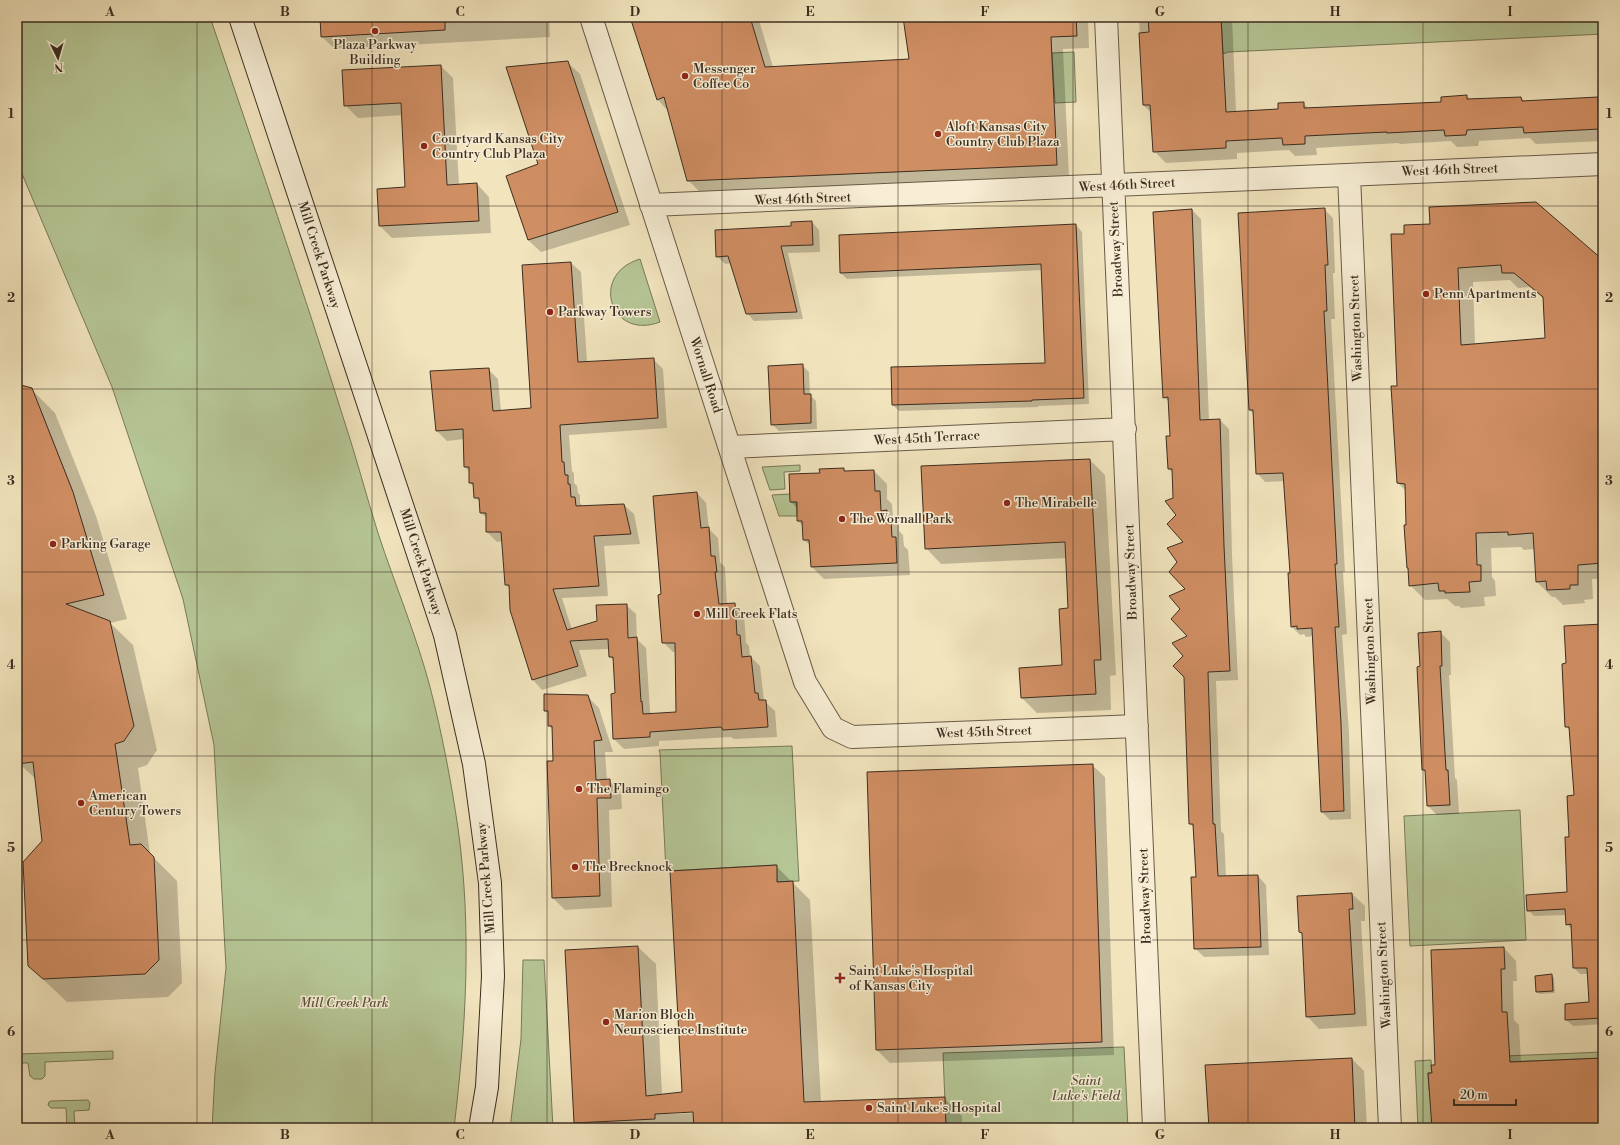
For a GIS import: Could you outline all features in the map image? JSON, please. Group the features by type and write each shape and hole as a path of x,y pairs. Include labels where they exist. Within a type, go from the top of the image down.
{"street":[{"name":"Mill Creek Parkway","path":"240,17 445,635 474,764 490,883 493,976 487,1087 480,1128"},
{"name":"Wornall Road","path":"592,17 805,682 833,728"},
{"name":"Broadway Street","path":"1106,17 1154,1128"},
{"name":"West 46th Street","path":"651,205 1603,164"},
{"name":"Washington Street","path":"1349,174 1390,1128"},
{"name":"West 45th Terrace","path":"730,446 1125,429"},
{"name":"West 45th Street","path":"833,728 852,737 1137,726"}],"green space":[{"name":"Mill Creek Park","path":"17,17 210,17 311,317 348,432 378,533 418,648 430,687 438,722 458,828 465,903 466,978 462,1053 454,1128 212,1128 215,1073 226,968 214,745 183,599 112,387 17,162"},
{"path":"1221,17 1603,17 1603,34 1228,52 1223,54"},
{"path":"1074,52 1076,102 1055,103 1052,53"},
{"path":"640,259 660,322 643,325 629,322 618,314 612,303 611,291 615,278 624,267"},
{"path":"800,465 800,471 784,472 785,489 770,490 762,467"},
{"path":"790,494 791,502 796,502 797,516 779,516 772,495"},
{"path":"792,746 799,881 777,882 776,865 666,871 659,750"},
{"path":"1520,810 1526,940 1410,946 1404,816"},
{"path":"523,960 544,960 553,1128 510,1128 521,1039"},
{"name":"Saint Luke's Field","path":"1124,1047 1128,1128 946,1128 943,1053"},
{"path":"113,1051 113,1059 45,1062 45,1076 42,1079 34,1079 30,1076 28,1063 17,1063 17,1054"},
{"path":"1603,1052 1603,1058 1505,1062 1505,1056"},
{"path":"1431,1060 1432,1073 1428,1073 1429,1090 1434,1090 1436,1119 1431,1119 1432,1128 1418,1128 1415,1061"},
{"path":"88,1100 90,1103 89,1110 74,1111 75,1128 67,1128 66,1108 51,1108 48,1105 51,1101"}],"building":[{"name":"Plaza Parkway Building","path":"320,17 445,17 445,30 321,37"},
{"path":"630,17 750,17 765,67 909,59 903,17 1076,17 1077,36 1051,37 1057,165 687,181 664,97 657,100"},
{"path":"1148,17 1221,17 1226,112 1278,109 1278,103 1304,102 1304,108 1441,102 1441,97 1467,95 1467,99 1521,97 1522,101 1598,97 1599,129 1524,133 1523,127 1467,130 1466,135 1445,136 1444,130 1305,136 1305,144 1283,145 1282,138 1226,141 1226,148 1153,152 1150,105 1143,105 1139,33 1149,32"},
{"path":"568,61 618,212 528,240 506,176 538,164 506,67"},
{"name":"Courtyard Kansas City Country Club Plaza","path":"441,65 447,185 477,183 479,221 379,226 377,189 405,187 401,103 344,106 342,70"},
{"path":"1536,202 1603,260 1603,563 1578,565 1578,585 1570,585 1570,589 1547,590 1546,581 1536,582 1533,533 1508,535 1508,532 1476,533 1477,565 1481,565 1481,581 1469,582 1470,592 1445,593 1445,591 1439,591 1438,583 1409,586 1404,525 1406,525 1405,484 1397,483 1391,386 1397,386 1391,234 1404,234 1404,225 1430,224 1429,207","holes":["1501,265 1502,273 1514,273 1543,297 1545,338 1461,345 1458,268"]},
{"path":"1325,208 1328,265 1325,265 1327,311 1324,311 1337,564 1335,564 1339,627 1335,627 1341,723 1344,811 1321,812 1312,628 1297,629 1297,626 1291,627 1288,573 1290,573 1283,473 1256,474 1253,410 1249,410 1238,213"},
{"path":"1192,209 1200,420 1220,419 1230,671 1208,672 1213,824 1215,824 1218,876 1258,875 1261,947 1194,949 1191,877 1196,877 1193,824 1189,824 1184,677 1173,666 1183,656 1172,643 1187,636 1171,619 1180,609 1169,596 1185,589 1169,572 1177,562 1167,548 1183,542 1167,524 1176,515 1165,501 1173,498 1172,469 1168,469 1166,436 1170,436 1168,397 1163,398 1153,212"},
{"path":"812,221 813,245 781,246 797,312 746,314 728,256 716,257 715,230 791,226 791,222"},
{"path":"1076,224 1084,398 892,405 891,367 1045,363 1041,264 840,273 839,235"},
{"path":"571,262 578,362 654,358 658,418 560,425 562,462 564,462 565,475 568,475 568,484 570,484 571,497 575,497 576,506 624,504 631,534 594,536 599,586 553,589 567,630 597,621 596,605 627,604 628,638 637,637 643,714 676,712 675,643 662,643 658,595 661,594 653,496 697,492 701,528 709,527 711,556 715,556 717,572 715,572 719,604 735,603 737,635 740,635 742,657 751,656 755,693 758,693 759,700 766,700 768,727 723,730 721,727 650,732 650,737 613,739 611,694 615,693 613,657 609,657 608,639 570,641 578,666 532,680 510,610 509,585 505,585 501,532 486,532 486,513 480,513 479,498 474,498 473,483 469,483 469,467 464,467 463,429 436,431 430,371 489,368 493,411 531,408 522,265"},
{"path":"803,364 804,394 811,394 811,423 771,425 768,366"},
{"name":"American Century Towers","path":"17,384 32,388 73,492 104,595 66,604 110,621 134,726 124,741 115,744 130,845 141,844 154,857 159,960 145,974 43,979 28,966 23,862 42,841 33,762 17,764"},
{"name":"The Mirabelle","path":"1090,459 1101,660 1094,660 1096,694 1021,698 1019,668 1062,665 1059,609 1068,608 1065,542 925,549 921,466"},
{"name":"The Wornall Park","path":"844,468 844,471 874,470 875,491 880,491 881,511 887,510 887,521 891,521 892,537 896,537 897,563 811,567 809,540 803,540 802,521 797,521 797,502 790,502 789,474 820,473 819,469"},
{"path":"1603,624 1603,1018 1565,1020 1565,1004 1589,1002 1587,968 1573,968 1571,924 1566,925 1565,909 1527,911 1526,895 1567,892 1565,837 1569,837 1567,796 1574,795 1569,727 1565,727 1562,664 1566,663 1564,626"},
{"path":"1441,631 1442,666 1440,666 1446,770 1448,770 1450,805 1427,806 1425,770 1422,770 1417,667 1420,666 1418,633"},
{"path":"544,694 588,695 602,740 594,741 596,780 610,779 611,798 597,798 600,896 552,898 547,761 553,761 552,726 548,726 548,711 544,711"},
{"path":"1093,764 1102,1042 876,1050 867,772"},
{"path":"777,865 777,882 793,881 804,1102 945,1097 946,1128 694,1128 693,1112 655,1114 655,1119 574,1123 565,950 638,946 646,1096 682,1092 670,871"},
{"path":"1352,893 1353,909 1349,909 1355,1014 1306,1017 1302,933 1299,932 1297,896"},
{"path":"1504,947 1505,969 1501,969 1502,1012 1507,1012 1510,1062 1603,1058 1603,1128 1432,1128 1428,1073 1432,1073 1431,1065 1435,1065 1431,950"},
{"path":"1552,974 1553,991 1536,992 1535,976"},
{"path":"1352,1058 1355,1128 1209,1128 1205,1065"}],"place":[{"name":"Plaza Parkway Building","path":"375,31"},
{"name":"Messenger Coffee Co","path":"685,76"},
{"name":"Aloft Kansas City Country Club Plaza","path":"938,134"},
{"name":"Courtyard Kansas City Country Club Plaza","path":"424,146"},
{"name":"Penn Apartments","path":"1426,294"},
{"name":"Parkway Towers","path":"550,312"},
{"name":"The Mirabelle","path":"1007,503"},
{"name":"The Wornall Park","path":"842,519"},
{"name":"Parking Garage","path":"53,544"},
{"name":"Mill Creek Flats","path":"697,614"},
{"name":"The Flamingo","path":"579,789"},
{"name":"American Century Towers","path":"81,803"},
{"name":"The Brecknock","path":"575,867"},
{"name":"Saint Luke's Hospital of Kansas City","path":"840,978"},
{"name":"Marion Bloch Neuroscience Institute","path":"606,1022"},
{"name":"Saint Luke's Hospital","path":"869,1108"}]}
